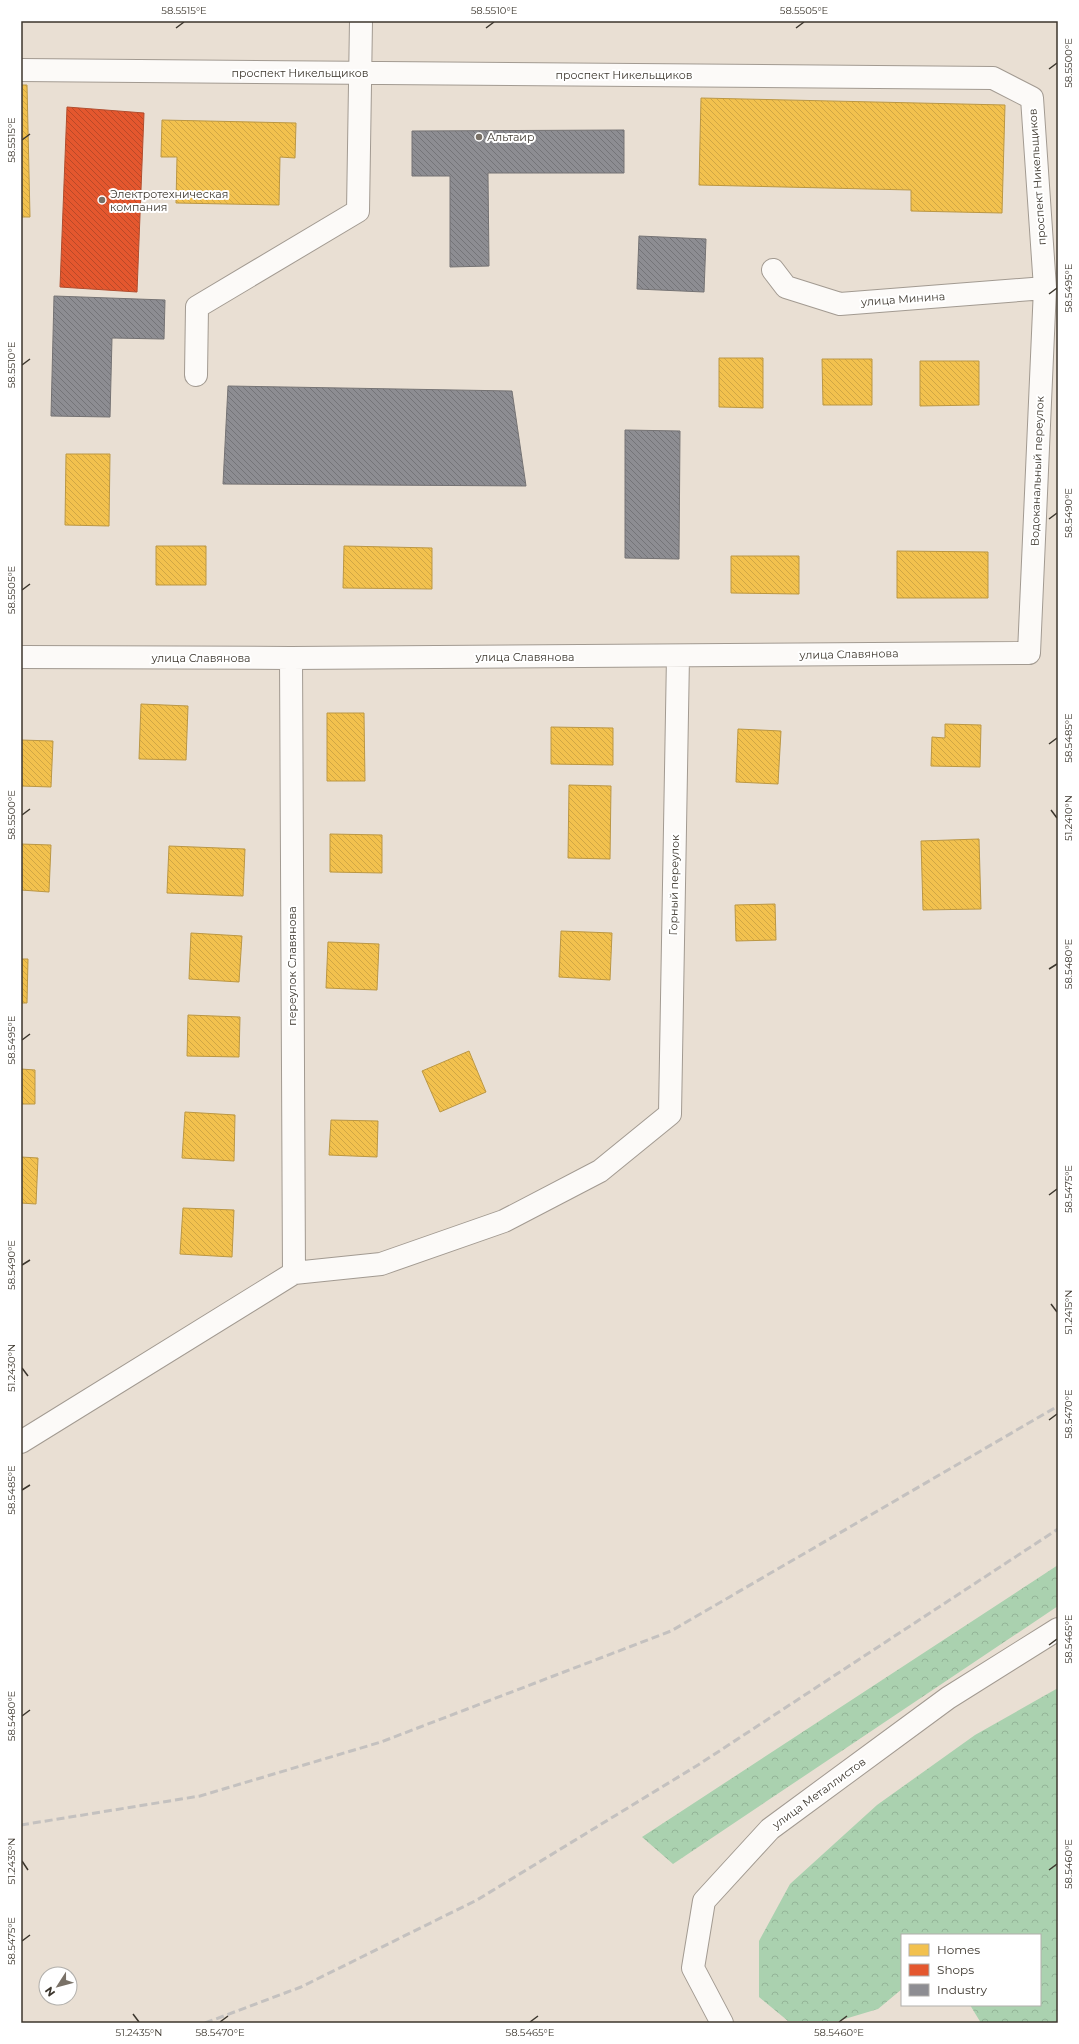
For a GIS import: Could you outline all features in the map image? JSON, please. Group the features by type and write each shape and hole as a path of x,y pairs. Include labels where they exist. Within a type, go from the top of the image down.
{"street":[{"path":"196,375 197,306 358,211 361,21"},
{"name":"проспект Никельщиков","path":"21,70 993,78 1032,98 1045,288"},
{"name":"улица Минина","path":"773,270 786,287 840,304 1045,288"},
{"name":"Водоканальный переулок","path":"1029,653 1045,288"},
{"name":"улица Славянова","path":"21,657 291,658 1029,653"},
{"name":"Горный переулок","path":"294,1274 381,1264 504,1221 600,1171 670,1114 678,656"},
{"name":"переулок Славянова","path":"291,658 294,1274"},
{"path":"21,1442 294,1274"},
{"name":"улица Металлистов","path":"722,2023 693,1968 704,1901 770,1829 948,1698 1058,1629"}],"green space":[{"path":"1058,1565 1058,1606 673,1864 642,1837"},
{"path":"1058,1688 1057,2023 981,2023 971,2006 1041,2006 1041,1934 901,1934 901,1990 878,2009 838,2021 788,2021 759,1997 759,1941 790,1884 877,1805 975,1735"}],"building: Homes":[{"path":"21,85 27,85 30,217 21,217"},
{"path":"701,98 1005,105 1002,213 911,211 911,190 699,185"},
{"path":"162,120 296,123 295,158 280,157 279,205 176,203 177,157 161,157"},
{"path":"719,358 763,358 763,408 719,407"},
{"path":"822,359 872,359 872,405 823,405"},
{"path":"920,361 979,361 979,405 920,406"},
{"path":"66,454 110,454 109,526 65,525"},
{"path":"156,546 206,546 206,585 156,585"},
{"path":"344,546 432,548 432,589 343,588"},
{"path":"897,551 988,552 988,598 897,598"},
{"path":"731,556 799,556 799,594 731,593"},
{"path":"141,704 188,706 186,760 139,759"},
{"path":"327,713 364,713 365,781 327,781"},
{"path":"945,724 981,725 980,767 931,766 932,737 945,738"},
{"path":"551,727 613,728 613,765 551,764"},
{"path":"738,729 781,731 778,784 736,782"},
{"path":"21,740 53,741 51,787 21,786"},
{"path":"569,785 611,786 610,859 568,858"},
{"path":"330,834 382,835 382,873 330,872"},
{"path":"979,839 981,909 923,910 921,841"},
{"path":"21,844 51,845 49,892 21,890"},
{"path":"169,846 245,849 243,896 167,893"},
{"path":"775,904 776,940 736,941 735,905"},
{"path":"561,931 612,933 610,980 559,977"},
{"path":"191,933 242,936 239,982 189,979"},
{"path":"328,942 379,944 377,990 326,988"},
{"path":"21,959 28,959 27,1003 21,1003"},
{"path":"188,1015 240,1017 239,1057 187,1056"},
{"path":"469,1051 486,1092 440,1112 422,1071"},
{"path":"21,1069 35,1070 35,1104 21,1104"},
{"path":"185,1112 235,1115 234,1161 182,1158"},
{"path":"331,1120 378,1121 377,1157 329,1155"},
{"path":"21,1157 38,1158 36,1204 21,1203"},
{"path":"183,1208 234,1210 232,1257 180,1254"}],"building: Shops":[{"name":"Электротехническая компания","path":"67,107 144,113 137,292 60,287"}],"building: Industry":[{"path":"624,130 624,173 488,173 489,266 450,267 450,176 412,176 412,131"},
{"path":"639,236 706,239 704,292 637,289"},
{"path":"54,296 165,300 164,339 112,338 110,417 51,416"},
{"path":"228,386 512,391 526,486 223,484"},
{"path":"625,430 680,431 679,559 625,558"}],"railway":[{"path":"21,1825 200,1796 381,1742 671,1631 1058,1406"},
{"path":"205,2023 301,1987 477,1900 698,1765 1058,1529"}],"place":[{"name":"Альтаир","path":"479,137"},
{"name":"Электротехническая компания","path":"102,200"}]}
